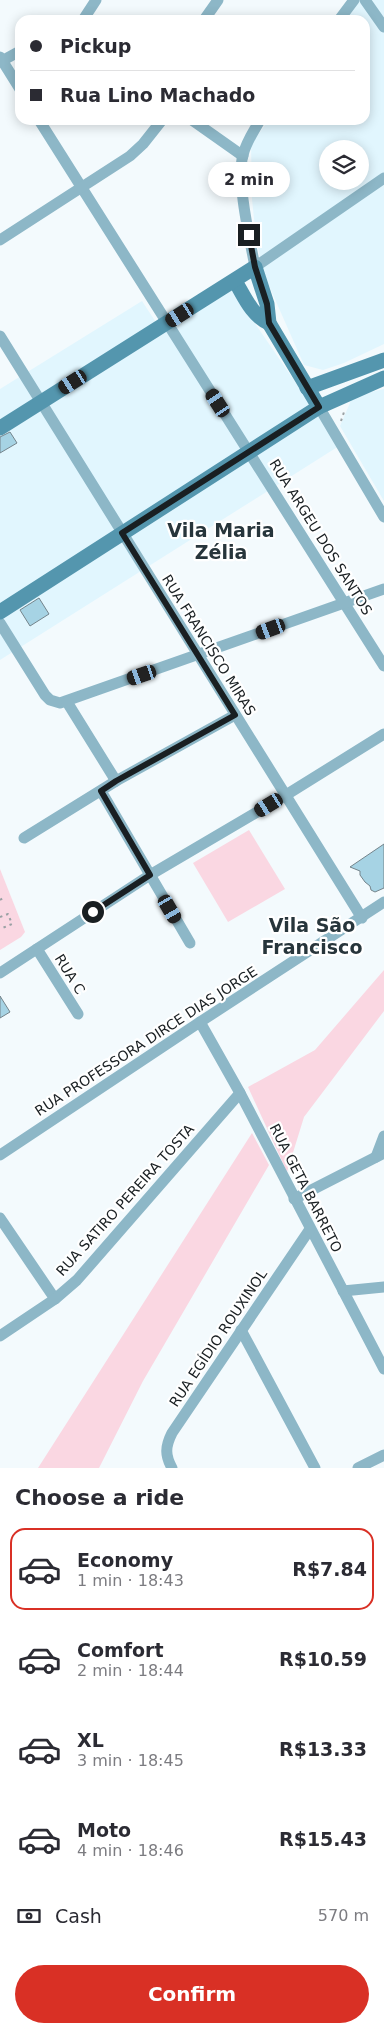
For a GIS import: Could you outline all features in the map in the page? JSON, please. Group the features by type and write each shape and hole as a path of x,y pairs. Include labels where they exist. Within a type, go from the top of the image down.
{"main road":[{"path":"0,428 255,267 267,304 269,323 319,407"},
{"path":"235,281 252,310 263,321 269,323"},
{"path":"307,388 384,360"},
{"path":"0,612 319,407 384,378"}],"street":[{"path":"86,15 96,0"},
{"path":"208,15 218,0"},
{"path":"342,15 354,0"},
{"path":"365,0 384,27"},
{"path":"15,54 1,60 15,81"},
{"name":"RUA ARGEU DOS SANTOS","path":"42,125 166,324 249,451 384,666"},
{"path":"0,240 130,156 143,144 158,125"},
{"path":"199,125 243,156"},
{"path":"257,125 249,139 243,156 242,174 245,207 255,267 384,178"},
{"name":"RUA FRANCISCO MIRAS","path":"0,336 362,918"},
{"path":"319,407 384,517"},
{"path":"0,623 45,695 55,702 67,702 384,589"},
{"path":"67,702 116,781"},
{"path":"24,838 116,781 235,715"},
{"path":"0,972 150,875 286,795 384,734"},
{"path":"101,791 190,943"},
{"name":"RUA PROFESSORA DIRCE DIAS JORGE","path":"0,1156 384,902"},
{"name":"RUA C","path":"37,949 78,1014"},
{"name":"RUA GETA BARRETO","path":"200,1022 240,1093 384,1369"},
{"name":"RUA SATIRO PEREIRA TOSTA","path":"0,1336 55,1299 77,1280 240,1093"},
{"path":"294,1199 380,1155 384,1136"},
{"path":"0,1218 55,1299"},
{"name":"RUA EGÍDIO ROUXINOL","path":"172,1468 166,1453 168,1441 310,1229"},
{"path":"343,1291 384,1287"},
{"path":"241,1330 315,1468"},
{"path":"358,1468 384,1454"}],"path":[{"path":"0,900 5,897"},
{"path":"0,917 8,914 12,924 0,929"}],"shaded area":[{"path":"358,0 384,0 384,344 344,363 323,370 304,365 263,272 256,238 252,199 251,144 265,125 370,125 370,15 347,15"},
{"path":"230,287 339,446 0,660 0,389 142,301 161,330"},
{"path":"384,389 384,501 340,426 353,396"},
{"path":"249,830 285,889 228,922 193,863"},
{"path":"0,869 25,932 21,937 0,950"},
{"path":"384,970 384,1011 304,1117 287,1172 248,1087 315,1050"},
{"path":"252,1133 269,1165 143,1381 99,1468 38,1468"}],"building":[{"path":"10,432 17,443 0,453 0,437"},
{"path":"39,598 49,614 30,626 20,610"},
{"path":"384,844 384,888 375,892 371,890 370,886 360,875 360,871 350,867"},
{"path":"0,996 10,1012 0,1018"}],"district":[{"name":"Vila Maria Zélia","path":"221,541"},
{"name":"Vila São Francisco","path":"312,936"}],"route":[{"path":"93,912 150,875 101,791 235,715 122,533 319,407 269,323 267,304 255,267 249,235"}]}
